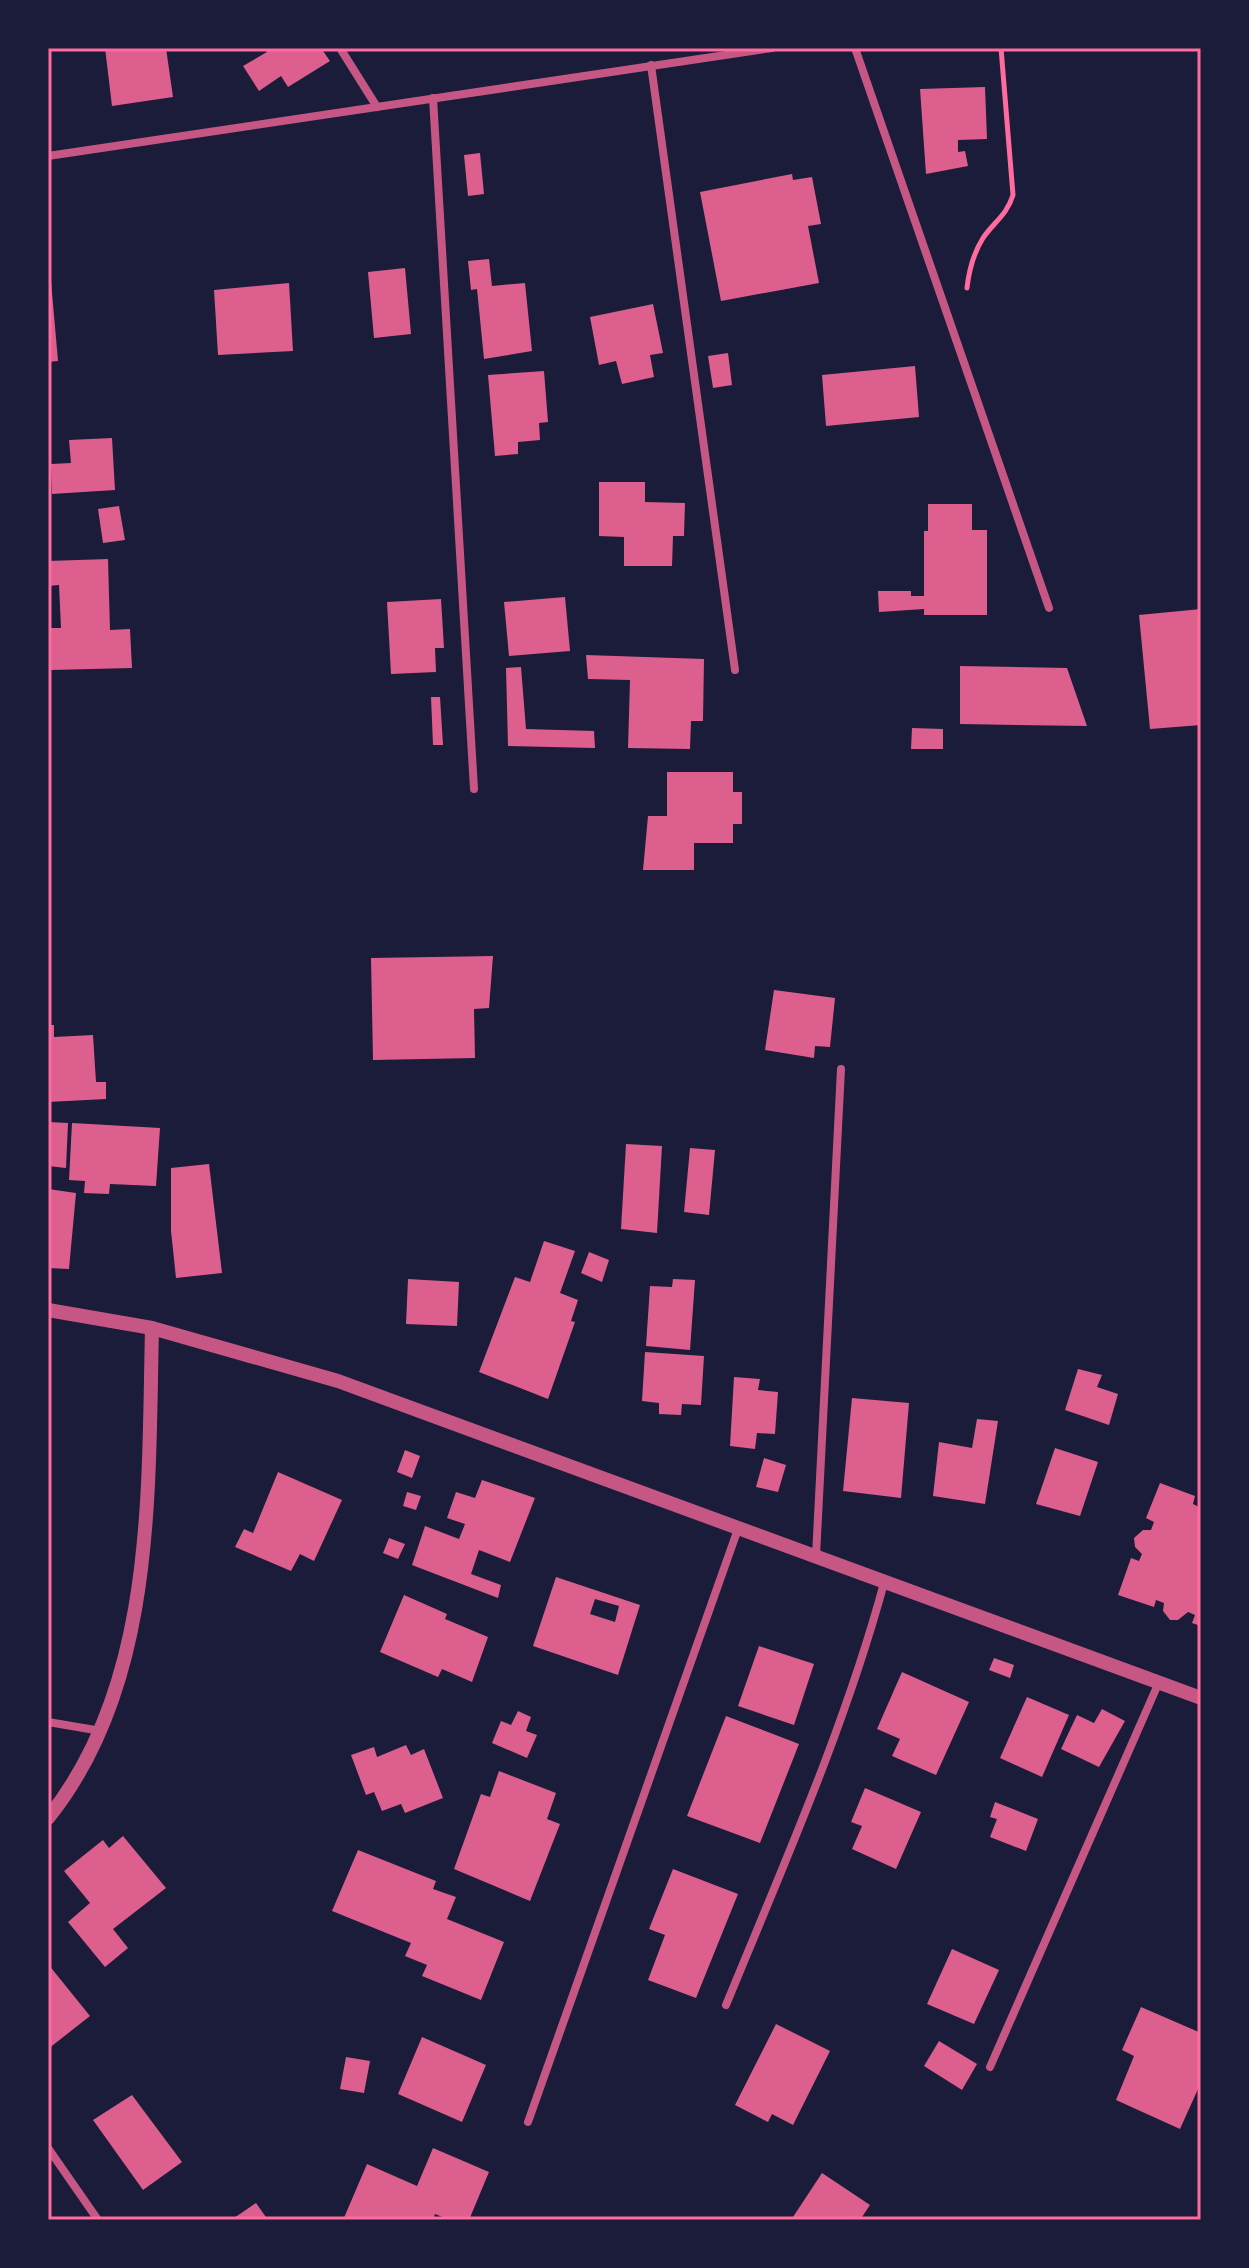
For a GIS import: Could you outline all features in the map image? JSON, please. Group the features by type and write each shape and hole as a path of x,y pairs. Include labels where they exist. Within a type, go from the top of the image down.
{"street":[{"path":"340,48 377,107"},
{"path":"48,156 772,48"},
{"path":"855,48 1049,608"},
{"path":"651,65 735,670"},
{"path":"433,98 474,789"},
{"path":"816,1556 841,1069"},
{"path":"48,1310 152,1328 338,1381 643,1490 738,1529 1201,1698"},
{"path":"48,1818 101,1731 121,1677 139,1574 149,1454 152,1328"},
{"path":"528,2122 738,1529"},
{"path":"726,2005 808,1803 869,1638 884,1583"},
{"path":"990,2067 1159,1682"},
{"path":"48,1722 101,1731"},
{"path":"48,2148 98,2220"}],"path":[{"path":"965,300 971,261 984,236 1008,211 1013,195 1001,48"}],"building":[{"path":"105,48 166,48 173,97 112,106"},
{"path":"264,48 321,48 330,61 288,87 281,76 259,91 243,66 267,52"},
{"path":"985,87 987,139 958,140 958,152 965,151 968,166 926,174 920,89"},
{"path":"480,153 484,194 468,196 464,155"},
{"path":"792,174 793,180 812,177 821,224 808,226 819,283 721,301 700,192"},
{"path":"489,259 492,286 525,283 532,351 484,359 477,289 471,290 468,261"},
{"path":"405,268 411,334 374,338 368,272"},
{"path":"48,281 51,281 58,361 48,362"},
{"path":"289,283 293,351 218,355 214,290"},
{"path":"653,304 663,353 650,355 654,377 622,384 616,361 599,365 590,317"},
{"path":"728,353 732,385 713,388 708,356"},
{"path":"915,366 919,417 826,426 822,375"},
{"path":"544,371 548,422 539,423 540,440 518,442 518,454 495,456 488,375"},
{"path":"112,438 115,490 52,494 51,464 71,463 69,440"},
{"path":"599,482 645,482 645,502 685,503 684,536 673,536 672,566 624,566 624,537 599,536"},
{"path":"928,504 972,504 972,530 987,530 987,615 924,615 924,609 879,612 878,591 911,591 911,596 924,596 924,531 928,531"},
{"path":"119,506 125,540 103,543 98,509"},
{"path":"108,559 110,630 130,629 132,668 51,670 49,628 61,628 59,585 48,586 48,561"},
{"path":"565,597 570,651 509,656 504,602"},
{"path":"441,599 444,648 435,648 436,672 391,674 387,602"},
{"path":"1201,609 1201,725 1150,729 1139,615"},
{"path":"586,655 704,659 703,721 691,721 690,749 628,748 630,680 588,679"},
{"path":"960,666 1067,668 1087,726 960,724"},
{"path":"521,667 526,729 594,731 595,748 508,746 506,668"},
{"path":"431,697 440,697 443,745 433,745"},
{"path":"912,728 943,729 943,749 911,749"},
{"path":"667,772 733,772 733,792 742,792 742,824 733,824 733,843 694,843 694,870 643,870 648,816 667,816"},
{"path":"493,956 489,1008 474,1009 475,1058 373,1060 371,958"},
{"path":"774,990 835,998 830,1047 815,1046 814,1058 765,1050"},
{"path":"48,1025 54,1025 54,1037 93,1035 96,1082 106,1082 106,1099 48,1102"},
{"path":"48,1122 68,1123 66,1168 48,1166"},
{"path":"72,1123 160,1128 156,1186 110,1184 109,1194 84,1193 85,1181 69,1180"},
{"path":"626,1144 662,1146 657,1233 621,1229"},
{"path":"690,1148 715,1150 709,1215 684,1212"},
{"path":"209,1164 222,1273 176,1278 171,1231 171,1168"},
{"path":"48,1189 76,1193 69,1269 48,1268"},
{"path":"544,1241 575,1251 560,1293 578,1300 571,1321 575,1322 548,1399 479,1372 515,1277 530,1282"},
{"path":"589,1252 609,1260 602,1282 581,1273"},
{"path":"408,1279 459,1282 457,1326 406,1324"},
{"path":"673,1279 695,1280 690,1350 646,1346 650,1286 672,1287"},
{"path":"645,1352 704,1356 701,1405 682,1404 681,1415 659,1414 659,1403 642,1401"},
{"path":"1078,1369 1102,1375 1097,1387 1118,1394 1109,1425 1065,1410"},
{"path":"734,1377 760,1379 758,1390 778,1392 775,1434 757,1433 755,1449 730,1446"},
{"path":"852,1398 909,1403 901,1498 843,1491"},
{"path":"977,1419 998,1421 985,1504 933,1496 939,1442 972,1448"},
{"path":"1055,1448 1098,1462 1080,1516 1036,1504"},
{"path":"405,1450 420,1456 412,1478 397,1472"},
{"path":"764,1458 786,1465 778,1492 756,1487"},
{"path":"278,1472 342,1500 314,1561 300,1554 291,1571 235,1547 244,1529 253,1533"},
{"path":"482,1480 535,1498 510,1562 479,1550 471,1574 501,1585 498,1598 412,1565 425,1526 459,1539 465,1524 447,1518 456,1492 475,1498"},
{"path":"1160,1483 1195,1496 1193,1504 1201,1508 1201,1626 1192,1623 1195,1615 1188,1612 1178,1620 1170,1620 1163,1611 1164,1603 1156,1600 1154,1607 1118,1595 1131,1558 1139,1561 1142,1554 1135,1547 1134,1538 1143,1530 1151,1530 1154,1522 1146,1518"},
{"path":"407,1492 421,1496 416,1510 403,1506"},
{"path":"389,1538 405,1544 398,1559 383,1553"},
{"path":"556,1577 640,1605 618,1675 533,1646","holes":["595,1599 619,1606 615,1622 590,1614"]},
{"path":"404,1595 447,1614 445,1619 488,1637 472,1682 442,1669 438,1677 380,1652"},
{"path":"759,1646 814,1664 794,1725 738,1706"},
{"path":"994,1658 1014,1665 1010,1678 989,1670"},
{"path":"902,1672 969,1702 936,1775 892,1756 900,1739 877,1729"},
{"path":"1027,1697 1069,1715 1042,1777 1000,1758"},
{"path":"1102,1709 1125,1721 1099,1767 1061,1749 1077,1715 1094,1723"},
{"path":"518,1711 531,1717 526,1731 537,1735 527,1758 492,1743 501,1721 511,1725"},
{"path":"726,1716 799,1744 760,1843 687,1816"},
{"path":"406,1745 411,1755 424,1749 443,1798 405,1813 401,1804 382,1811 374,1792 366,1795 351,1755 374,1747 377,1757"},
{"path":"499,1771 556,1793 547,1819 560,1824 530,1901 454,1869 481,1794 490,1797"},
{"path":"865,1788 921,1812 896,1869 852,1849 862,1826 851,1822"},
{"path":"995,1802 1038,1819 1026,1851 990,1837 997,1819 990,1817"},
{"path":"123,1836 166,1888 113,1929 128,1948 105,1967 68,1922 90,1903 64,1871 103,1840 109,1848"},
{"path":"358,1850 436,1881 433,1889 456,1897 447,1919 504,1942 481,2000 422,1976 427,1965 405,1956 411,1943 332,1911"},
{"path":"673,1869 738,1894 696,1998 648,1980 665,1935 649,1929"},
{"path":"952,1949 999,1970 974,2024 927,2004"},
{"path":"48,1964 90,2016 48,2049"},
{"path":"1141,2007 1201,2033 1201,2091 1198,2089 1180,2129 1116,2100 1134,2056 1122,2050"},
{"path":"776,2024 830,2051 793,2125 772,2114 768,2122 735,2105"},
{"path":"422,2037 486,2065 462,2122 398,2094"},
{"path":"939,2041 977,2064 962,2090 924,2066"},
{"path":"346,2057 370,2061 364,2093 340,2089"},
{"path":"132,2095 182,2162 143,2190 93,2120"},
{"path":"433,2148 489,2172 469,2220 450,2220 435,2214 433,2220 343,2220 367,2164 417,2186"},
{"path":"822,2173 870,2205 860,2220 791,2220"},
{"path":"256,2203 268,2220 231,2220"}]}
